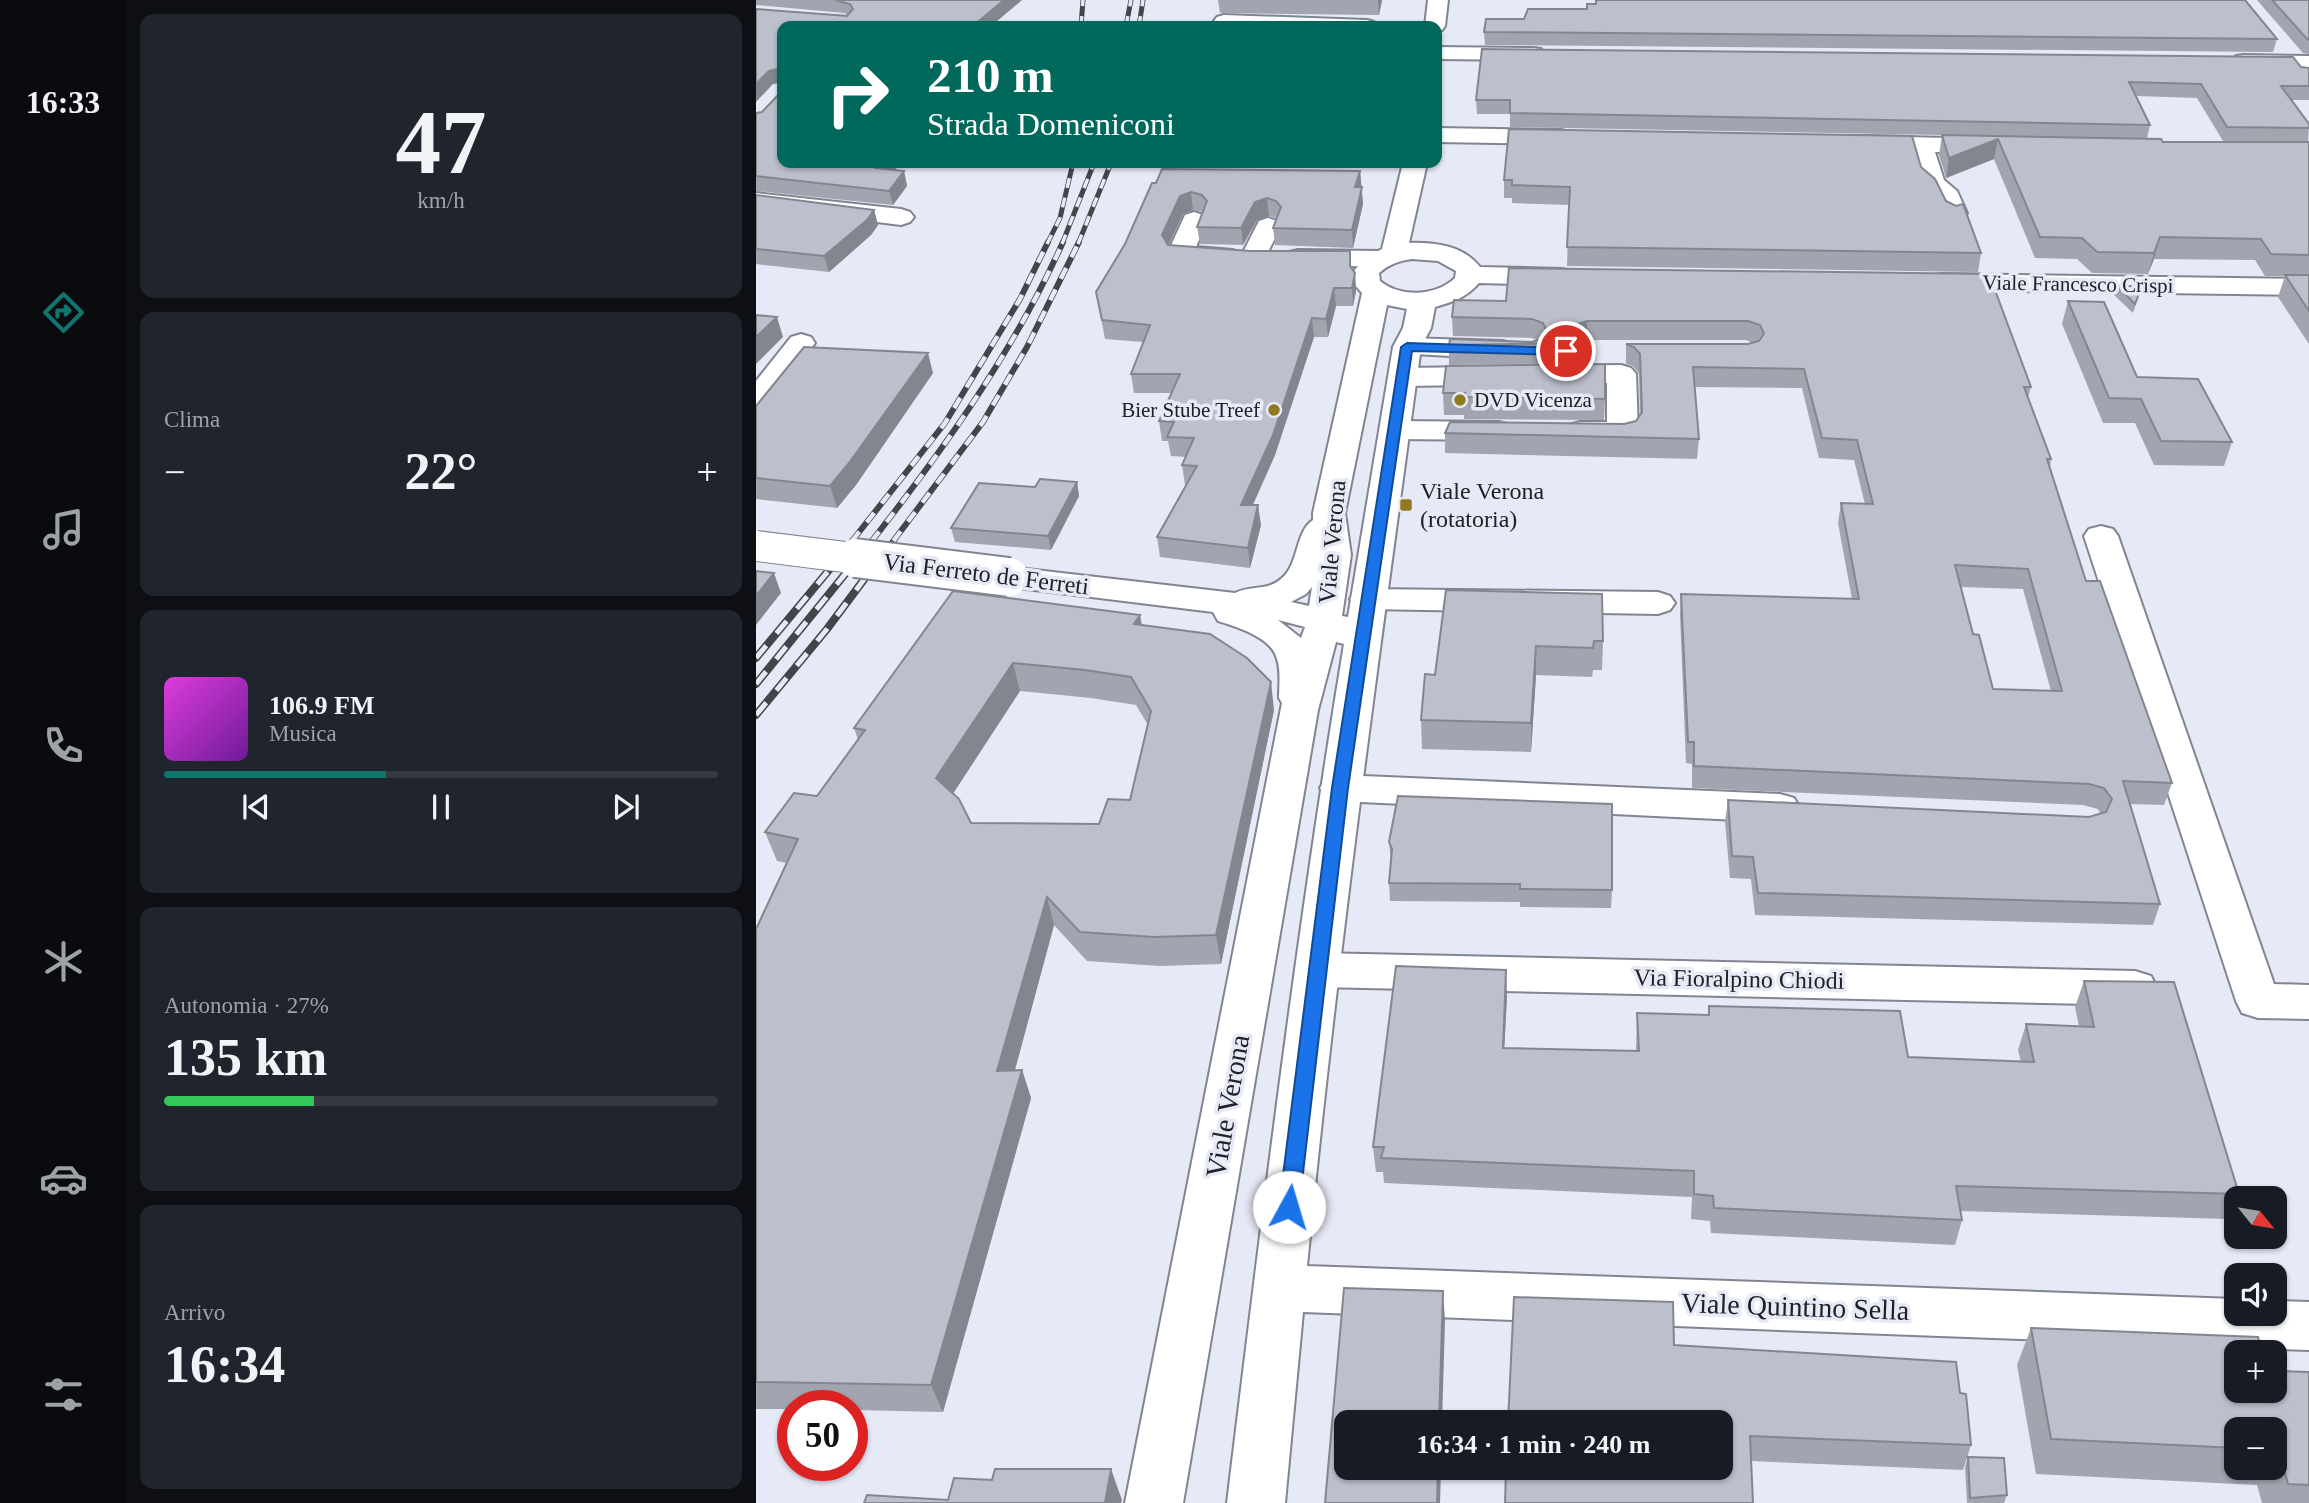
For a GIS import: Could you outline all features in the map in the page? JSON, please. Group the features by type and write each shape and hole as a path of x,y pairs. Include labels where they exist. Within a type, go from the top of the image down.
{"street":[{"path":"1435,21 1438,0"},
{"path":"2278,41 2304,67"},
{"path":"1442,53 1548,54"},
{"path":"2226,61 2304,67"},
{"path":"1442,135 1589,138"},
{"path":"1838,143 2018,147"},
{"path":"1921,145 1933,184 1945,191 1954,213"},
{"name":"Viale Verona","path":"1154,1503 1299,710 1324,621 1334,555 1329,513 1383,268 1414,168"},
{"path":"1407,196 1423,251"},
{"path":"756,200 901,217"},
{"path":"1194,220 1181,254 1383,268 1423,251 1443,254 1460,261 1470,275 1464,285 1453,293 1423,299 1399,299 1383,268"},
{"path":"1253,258 1268,226"},
{"path":"1470,275 1586,277"},
{"name":"Viale Francesco Crispi","path":"1921,281 2309,288"},
{"name":"Viale Verona","path":"1256,1503 1300,1098 1340,788 1405,362 1417,328 1423,299"},
{"path":"756,401 801,343"},
{"path":"1405,362 1632,353"},
{"path":"1396,430 1623,432 1621,374 1405,362"},
{"name":"Via Ferreto de Ferreti","path":"1215,601 1267,598 1296,587 1307,573 1313,548 1329,513"},
{"path":"2101,536 2258,1001 2309,1002"},
{"name":"Via Ferreto de Ferreti","path":"756,546 1278,609 1324,621 1340,626 1349,639 1352,711"},
{"name":"Viale Verona","path":"1174,597 1250,620 1278,636 1294,654 1299,710"},
{"name":"Viale Verona","path":"1367,599 1658,603"},
{"path":"1340,788 1822,810"},
{"name":"Via Fioralpino Chiodi","path":"1318,970 2160,989"},
{"name":"Viale Quintino Sella","path":"1280,1289 1351,1289 2309,1326"}],"building":[{"path":"835,0 1004,0 979,21 777,21 777,69 769,71 756,84 756,9 847,16 853,9 850,4"},
{"path":"1596,0 2245,0 2277,39 1484,32 1486,19 1524,19 1528,9 1587,9 1587,4 1596,4"},
{"path":"2272,0 2309,0 2309,40 2307,39"},
{"path":"1482,49 2293,57 2301,67 2309,68 2309,86 2281,86 2309,124 2309,128 2227,127 2201,84 2129,82 2150,125 1510,113 1510,100 1476,100"},
{"path":"777,96 777,168 876,168 904,171 889,191 756,176 756,113 762,112"},
{"path":"1509,129 1912,136 1921,167 1935,179 1946,201 1956,206 1963,204 1981,253 1567,247 1570,187 1512,185 1512,180 1504,180"},
{"path":"1942,135 2161,139 2163,142 2309,142 2309,255 2271,254 2261,239 2160,237 2154,253 2097,252 2082,238 2040,237 1998,139 1949,158"},
{"path":"1162,169 1360,171 1355,187 1362,187 1352,230 1273,228 1281,207 1276,201 1267,198 1255,202 1241,228 1197,227 1207,201 1202,195 1191,192 1180,196 1162,235 1168,245 1251,251 1350,251 1350,266 1355,273 1352,288 1334,288 1326,319 1312,318 1273,435 1241,505 1258,505 1248,548 1157,537 1197,466 1182,465 1194,438 1167,437 1174,422 1159,421 1180,374 1131,374 1150,325 1102,320 1096,292 1125,244 1152,183 1156,183"},
{"path":"756,195 874,210 867,220 824,256 756,249"},
{"path":"1509,268 1989,274 2031,387 2024,387 2051,459 2047,459 2086,581 2100,581 2172,783 2123,781 2160,904 1758,893 1753,857 1732,856 1728,800 2089,817 2106,812 2112,799 2104,788 2089,784 1694,766 1694,742 1688,742 1681,594 1859,599 1841,503 1873,504 1857,440 1822,438 1804,369 1693,367 1699,439 1445,433 1450,422 1624,424 1636,421 1642,412 1640,354 1634,347 1626,344 1748,344 1759,341 1764,334 1760,325 1748,321 1587,321 1577,324 1571,331 1575,340 1585,343 1449,345 1450,339 1532,342 1542,339 1547,332 1543,323 1532,319 1452,317 1454,300 1506,301","holes":["1955,565 2028,569 2062,691 1993,689 1979,635 1973,634"]},
{"path":"2285,275 2309,275 2309,311"},
{"path":"2117,286 2142,286 2135,304"},
{"path":"2068,301 2104,302 2137,377 2198,379 2232,442 2161,441 2141,399 2109,398"},
{"path":"756,315 777,317 756,337"},
{"path":"804,347 928,353 830,486 756,478 756,406"},
{"path":"1605,364 1605,399 1463,397 1465,393 1443,393 1446,366"},
{"path":"1040,479 1077,482 1048,536 951,528 979,483 1035,487"},
{"path":"756,571 774,573 756,596"},
{"path":"1446,590 1602,594 1603,641 1594,641 1593,648 1536,646 1531,723 1421,720 1425,674 1435,675"},
{"path":"953,591 1140,615 1134,624 1210,634 1247,658 1271,682 1216,935 1154,937 1080,932 1047,897 997,1071 1022,1070 931,1385 756,1382 756,929 798,839 765,832 794,793 817,796 865,730 854,728","holes":["1013,663 1131,677 1151,711 1130,800 1108,799 1099,824 971,823 959,799 936,778"]},
{"path":"1398,796 1612,804 1612,890 1520,889 1520,884 1389,883 1392,849 1389,842"},
{"path":"1396,966 1506,970 1503,1048 1639,1051 1637,1013 1709,1015 1709,1006 1900,1011 1908,1057 2034,1062 2026,1024 2094,1027 2084,981 2174,982 2237,1186 2224,1186 2224,1194 1956,1186 1962,1220 1714,1208 1713,1196 1694,1194 1694,1171 1381,1158 1384,1147 1373,1147"},
{"path":"1344,1288 1443,1291 1439,1410 1334,1410 1334,1480 1438,1480 1437,1503 1325,1503"},
{"path":"1514,1297 1673,1302 1674,1345 1956,1362 1960,1393 1966,1394 1971,1445 1750,1436 1753,1503 1505,1503 1506,1480 1733,1480 1733,1410 1509,1410"},
{"path":"2031,1328 2258,1337 2259,1340 2224,1340 2224,1403 2287,1403 2287,1371 2309,1372 2309,1485 2288,1484 2287,1417 2224,1417 2224,1447 2051,1439"},
{"path":"1968,1457 2004,1458 2007,1495 1970,1498"},
{"path":"995,1469 1111,1469 1105,1503 864,1503 867,1495 948,1500 954,1478 992,1480"}],"railway":[{"path":"1081,21 1083,0"},
{"path":"1127,21 1131,0"},
{"path":"1140,21 1143,0"},
{"path":"1048,242 1060,218 1072,168"},
{"path":"1062,244 1092,168"},
{"path":"1078,244 1109,168"},
{"path":"837,560 945,423 1020,299 1048,242"},
{"path":"857,560 915,485 996,367 1020,327 1063,242"},
{"path":"879,560 983,422 1027,347 1079,242"},
{"path":"756,658 839,558"},
{"path":"756,684 858,558"},
{"path":"756,715 827,629 880,558"}],"place":[{"name":"DVD Vicenza","path":"1460,400"},
{"name":"Bier Stube Treef","path":"1274,410"},
{"name":"Viale Verona (rotatoria)","path":"1406,505"}],"route":[{"path":"1289,1207 1300,1098 1340,788 1407,347 1566,351"}]}
